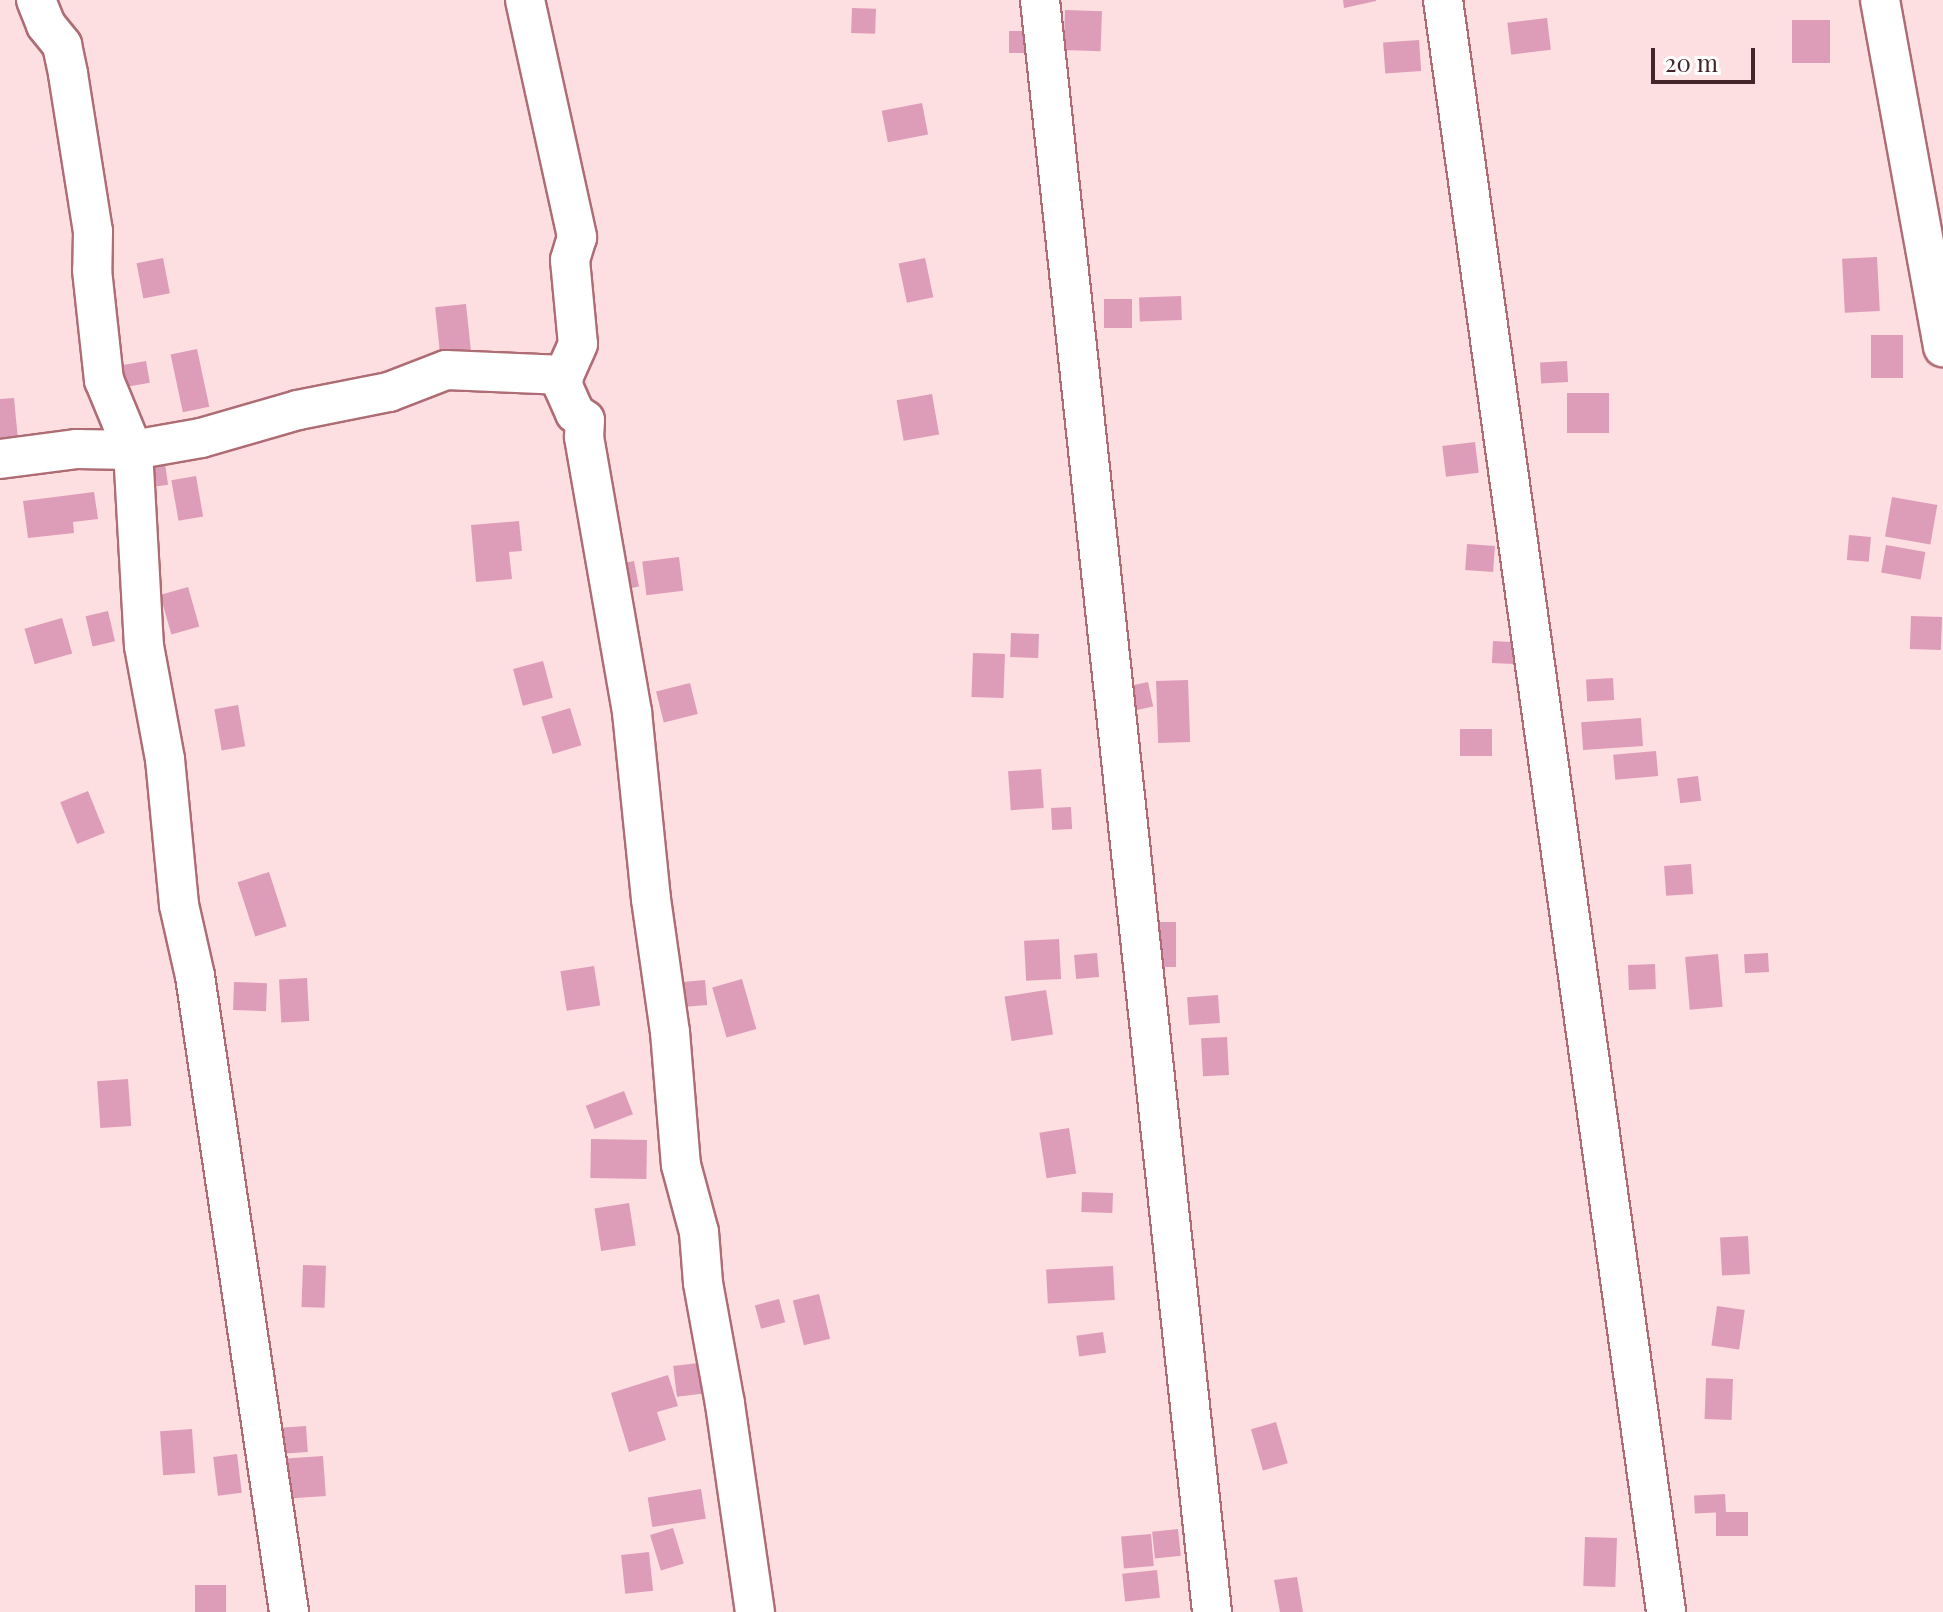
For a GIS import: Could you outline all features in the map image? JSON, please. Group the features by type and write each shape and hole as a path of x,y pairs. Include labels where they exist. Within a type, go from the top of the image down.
{"street":[{"path":"36,0 41,15 62,45 93,231 92,270 104,380 133,450 144,646 165,759 179,905 195,976 289,1612"},
{"path":"525,0 577,237 570,260 578,344 564,375 565,396 575,413 585,420 584,437 632,712 651,899 670,1032 681,1165 699,1232 703,1283 725,1404 755,1612"},
{"path":"1040,0 1212,1612"},
{"path":"1443,0 1666,1612"},
{"path":"1880,0 1943,347"},
{"path":"0,459 77,449 133,450 201,438 298,410 389,392 446,370 564,375"}],"building":[{"path":"1343,0 1376,0 1376,1 1344,8"},
{"path":"852,8 876,9 875,34 851,33"},
{"path":"1065,10 1102,11 1101,51 1064,50"},
{"path":"1547,18 1551,50 1511,55 1507,23"},
{"path":"1792,20 1830,20 1830,63 1792,63"},
{"path":"1009,31 1030,31 1030,53 1009,53"},
{"path":"1419,40 1421,71 1385,73 1383,43"},
{"path":"922,103 928,134 888,142 882,111"},
{"path":"1877,257 1880,311 1845,313 1842,259"},
{"path":"163,258 170,293 143,298 136,263"},
{"path":"925,258 933,297 907,303 899,264"},
{"path":"1181,296 1182,320 1140,321 1139,297"},
{"path":"1104,299 1132,299 1132,328 1104,328"},
{"path":"466,304 472,361 441,364 435,307"},
{"path":"1871,335 1903,335 1903,378 1871,378"},
{"path":"197,349 209,407 183,412 171,355"},
{"path":"146,361 150,383 124,387 120,366"},
{"path":"1567,361 1568,382 1541,383 1540,362"},
{"path":"1567,393 1609,393 1609,433 1567,433"},
{"path":"932,394 939,434 904,441 897,400"},
{"path":"14,398 18,440 0,441 0,399"},
{"path":"1475,442 1479,473 1446,477 1442,446"},
{"path":"165,463 168,485 148,488 145,466"},
{"path":"196,476 203,516 178,521 171,480"},
{"path":"94,492 98,519 73,522 74,533 28,538 23,501"},
{"path":"1892,497 1937,505 1930,544 1885,536"},
{"path":"519,521 522,551 509,552 512,579 476,582 471,525"},
{"path":"1849,535 1871,537 1869,562 1847,560"},
{"path":"1467,544 1495,546 1493,572 1465,570"},
{"path":"1886,545 1925,552 1921,580 1881,573"},
{"path":"679,557 683,591 646,595 642,562"},
{"path":"634,561 639,587 616,591 611,565"},
{"path":"188,587 199,626 171,634 160,595"},
{"path":"108,611 115,641 93,646 86,616"},
{"path":"1911,616 1942,617 1941,650 1910,649"},
{"path":"62,618 72,654 35,664 25,629"},
{"path":"1011,633 1039,634 1038,658 1010,657"},
{"path":"1493,641 1515,642 1514,664 1492,663"},
{"path":"973,653 1005,654 1003,698 971,697"},
{"path":"543,661 553,698 523,706 513,669"},
{"path":"1613,678 1614,700 1587,701 1586,679"},
{"path":"1188,680 1190,742 1158,743 1156,681"},
{"path":"1148,682 1153,706 1129,712 1124,687"},
{"path":"690,683 698,714 664,723 656,691"},
{"path":"238,705 245,746 222,751 214,709"},
{"path":"570,708 581,745 553,754 541,717"},
{"path":"1641,718 1643,746 1583,750 1581,722"},
{"path":"1460,729 1492,729 1492,756 1460,756"},
{"path":"1656,751 1658,776 1615,780 1613,755"},
{"path":"1041,769 1044,808 1011,810 1008,771"},
{"path":"1698,776 1701,801 1680,803 1677,779"},
{"path":"88,791 105,833 77,844 60,802"},
{"path":"1071,807 1072,829 1052,830 1051,808"},
{"path":"1691,864 1693,894 1666,896 1664,866"},
{"path":"269,872 287,926 255,936 238,882"},
{"path":"1147,922 1176,922 1176,967 1147,967"},
{"path":"1059,939 1061,979 1026,981 1024,941"},
{"path":"1097,953 1099,977 1076,979 1074,955"},
{"path":"1768,953 1769,972 1745,973 1744,954"},
{"path":"1718,954 1723,1007 1690,1010 1685,957"},
{"path":"1655,964 1656,989 1629,990 1628,965"},
{"path":"594,966 600,1006 567,1011 560,971"},
{"path":"307,978 309,1021 281,1022 279,979"},
{"path":"742,979 756,1029 727,1038 712,988"},
{"path":"705,980 707,1005 682,1007 680,982"},
{"path":"234,982 267,983 266,1011 233,1010"},
{"path":"1046,990 1053,1034 1012,1041 1005,997"},
{"path":"1218,995 1220,1023 1189,1025 1187,997"},
{"path":"1227,1037 1229,1075 1203,1076 1201,1038"},
{"path":"128,1079 131,1126 100,1128 97,1081"},
{"path":"624,1091 633,1114 595,1129 586,1106"},
{"path":"1069,1128 1076,1173 1047,1178 1039,1133"},
{"path":"591,1139 647,1140 646,1179 590,1178"},
{"path":"1082,1192 1113,1193 1112,1213 1081,1212"},
{"path":"629,1203 636,1245 601,1251 594,1208"},
{"path":"1748,1236 1750,1274 1722,1275 1720,1237"},
{"path":"303,1265 326,1266 325,1308 302,1307"},
{"path":"1113,1266 1115,1300 1048,1303 1046,1270"},
{"path":"819,1294 830,1339 804,1345 793,1301"},
{"path":"779,1299 785,1322 761,1329 755,1305"},
{"path":"1717,1306 1745,1310 1739,1350 1711,1346"},
{"path":"1103,1332 1106,1353 1079,1357 1076,1336"},
{"path":"698,1363 702,1394 677,1397 673,1366"},
{"path":"668,1375 678,1406 657,1412 666,1440 629,1452 611,1393"},
{"path":"1706,1378 1733,1379 1732,1420 1705,1419"},
{"path":"1276,1422 1288,1463 1263,1471 1251,1429"},
{"path":"306,1426 308,1452 282,1454 280,1428"},
{"path":"192,1429 195,1473 163,1475 160,1431"},
{"path":"237,1454 242,1493 218,1496 213,1457"},
{"path":"323,1456 326,1496 282,1499 279,1459"},
{"path":"701,1489 706,1519 652,1527 648,1497"},
{"path":"1725,1494 1726,1512 1695,1514 1694,1496"},
{"path":"1716,1512 1748,1512 1748,1536 1716,1536"},
{"path":"673,1528 684,1563 661,1570 650,1535"},
{"path":"1178,1529 1181,1556 1155,1559 1152,1532"},
{"path":"1151,1534 1154,1566 1124,1568 1121,1537"},
{"path":"1585,1537 1617,1538 1615,1587 1583,1586"},
{"path":"649,1552 653,1591 625,1594 621,1555"},
{"path":"1157,1570 1160,1598 1125,1602 1122,1574"},
{"path":"1297,1577 1303,1612 1280,1612 1274,1580"},
{"path":"195,1585 226,1585 226,1612 195,1612"}]}
